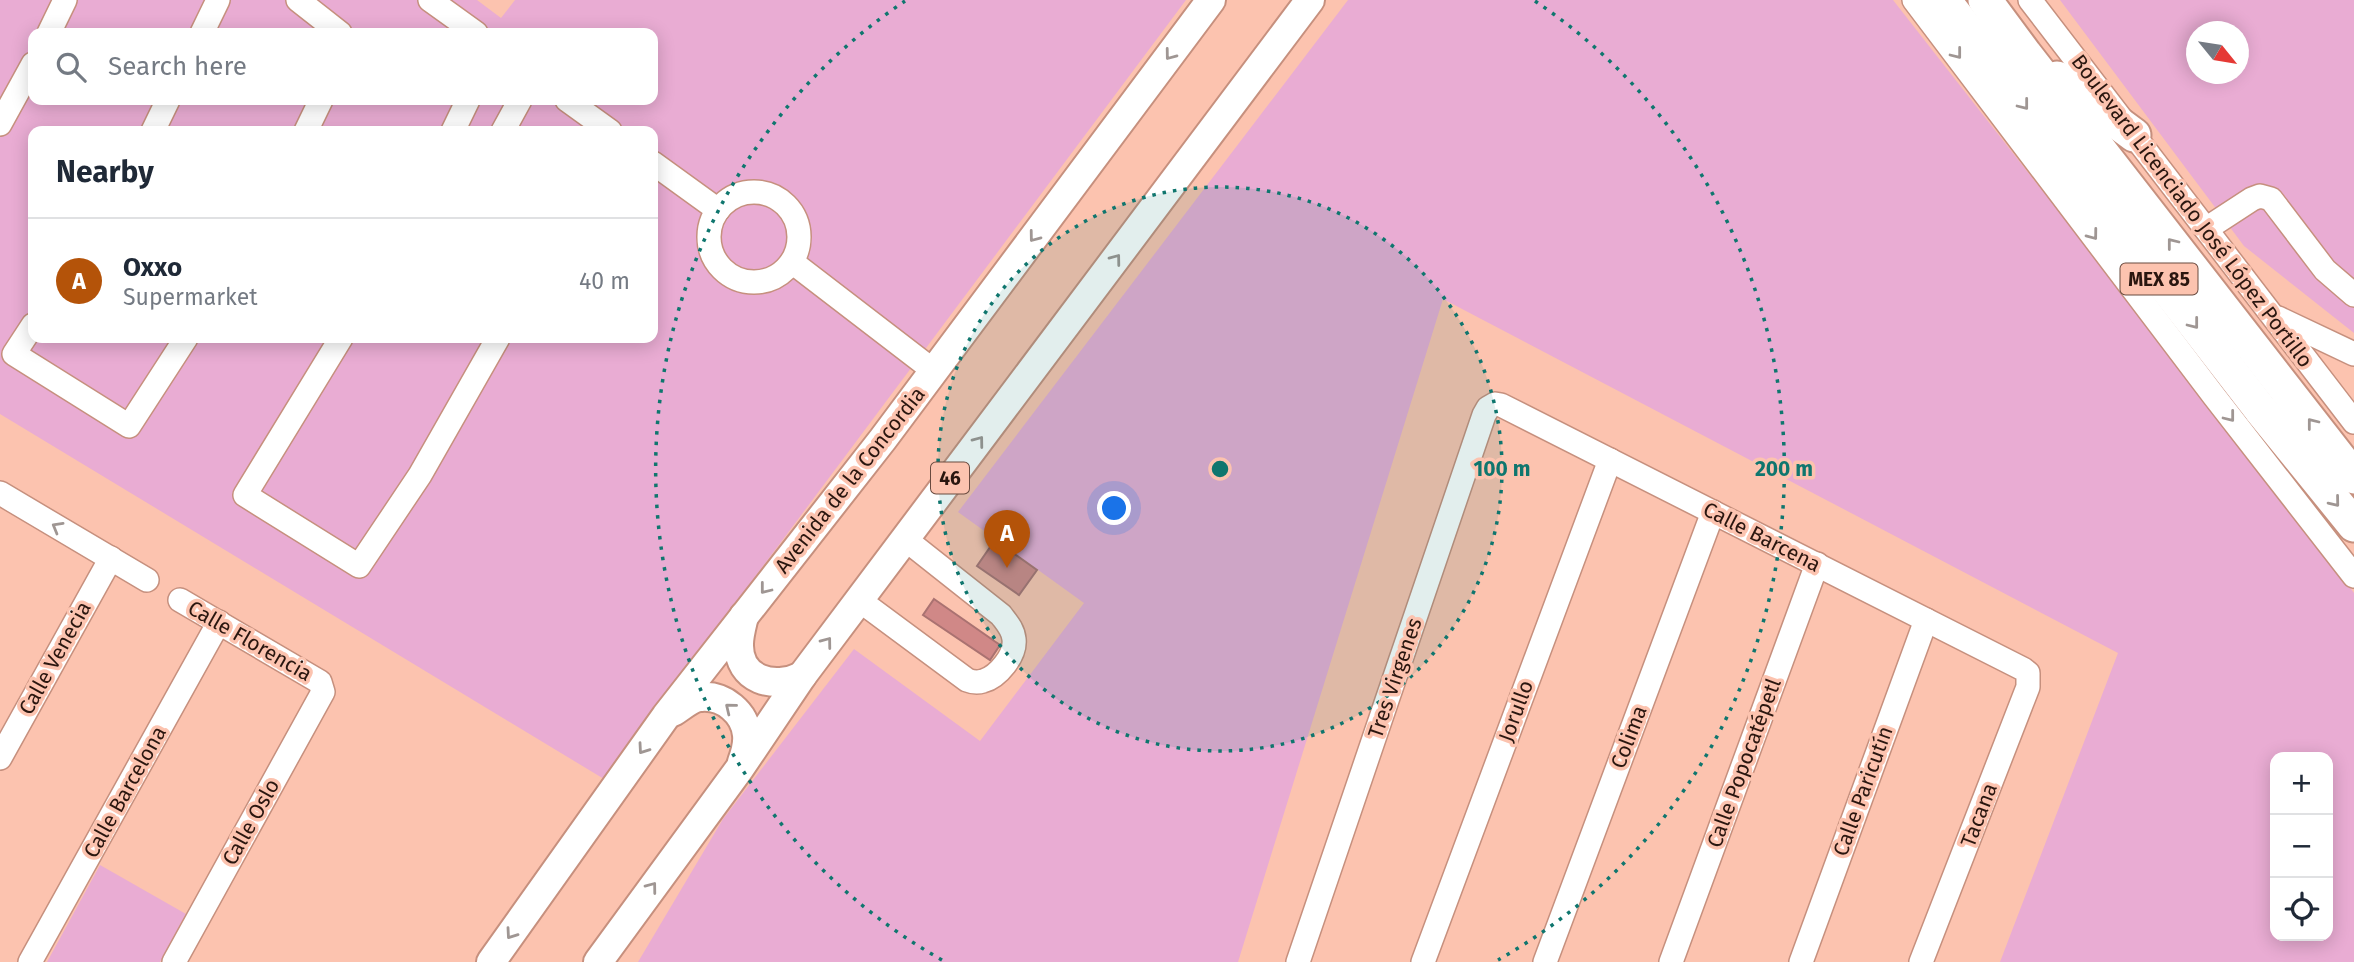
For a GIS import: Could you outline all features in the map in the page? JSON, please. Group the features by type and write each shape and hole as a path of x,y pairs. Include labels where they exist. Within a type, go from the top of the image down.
{"highway":[{"name":"MEX 85","path":"1944,0 2260,410 2354,525"},
{"name":"Boulevard Licenciado José López Portillo","path":"1989,5 2354,477"},
{"path":"2025,54 2134,135"}],"main road":[{"name":"Avenida de la Concordia","path":"491,962 666,716 934,371 1211,0"},
{"name":"46","path":"598,962 740,768 802,676 1310,0"},
{"path":"744,617 739,646 742,660 750,672 761,680 775,684 802,676"},
{"path":"666,716 699,696 716,697 731,705 742,718 747,735 746,752 740,768"}],"street":[{"path":"51,28 65,0"},
{"path":"204,28 218,0"},
{"path":"298,0 334,28"},
{"path":"430,0 469,28"},
{"path":"1914,0 2354,576"},
{"name":"Boulevard Licenciado José López Portillo","path":"2030,0 2354,422"},
{"path":"0,124 28,73"},
{"path":"155,126 166,105"},
{"path":"308,126 319,105"},
{"path":"455,126 466,105"},
{"path":"506,126 517,105"},
{"path":"574,105 603,126"},
{"path":"658,167 718,210"},
{"path":"743,193 766,194 786,204 795,217 799,232 798,248 792,262 782,272 755,282 728,274 718,264 710,244 711,223 718,210 729,199 743,193"},
{"path":"2206,229 2252,199 2260,196 2271,199 2325,270 2354,295"},
{"path":"792,262 934,371"},
{"path":"2271,315 2354,354"},
{"path":"28,333 14,354 130,426 183,343"},
{"path":"338,343 245,495 359,566 420,475 495,343"},
{"name":"Tres Virgenes","path":"1297,962 1484,415 1488,408 1495,404 1501,405"},
{"name":"Calle Barcena","path":"1501,405 2023,668"},
{"name":"Jorullo","path":"1423,962 1610,460"},
{"path":"1,496 147,580"},
{"name":"Colima","path":"1545,962 1713,512"},
{"path":"859,600 967,680 983,681 992,678 1001,669 1014,646 1010,627 1001,615 905,539"},
{"name":"Calle Venecia","path":"0,758 111,558"},
{"name":"Calle Popocatépetl","path":"1671,962 1816,564"},
{"name":"Calle Florencia","path":"180,600 320,682"},
{"name":"Calle Paricutín","path":"1801,962 1926,620"},
{"name":"Calle Barcelona","path":"30,962 219,622"},
{"name":"Tacana","path":"1921,962 2028,687 2028,673 2023,668"},
{"name":"Calle Oslo","path":"174,962 323,692 320,682"},
{"path":"609,962 624,926"}],"shaded area":[{"path":"0,0 477,0 501,18 515,0 1186,0 604,779 0,414"},
{"path":"1348,0 1893,0 2354,593 2354,962 2000,962 2118,653 1443,299 1238,962 638,962 723,819 854,649 980,741 1084,603 958,512"},
{"path":"2060,0 2354,0 2354,333 2244,246"},
{"path":"100,865 186,914 160,962 47,962"}],"building":[{"path":"995,540 1037,570 1019,595 977,566"},
{"path":"934,599 1000,645 990,660 923,615"}],"place":[{"name":"Oxxo","path":"1007,568"}]}
